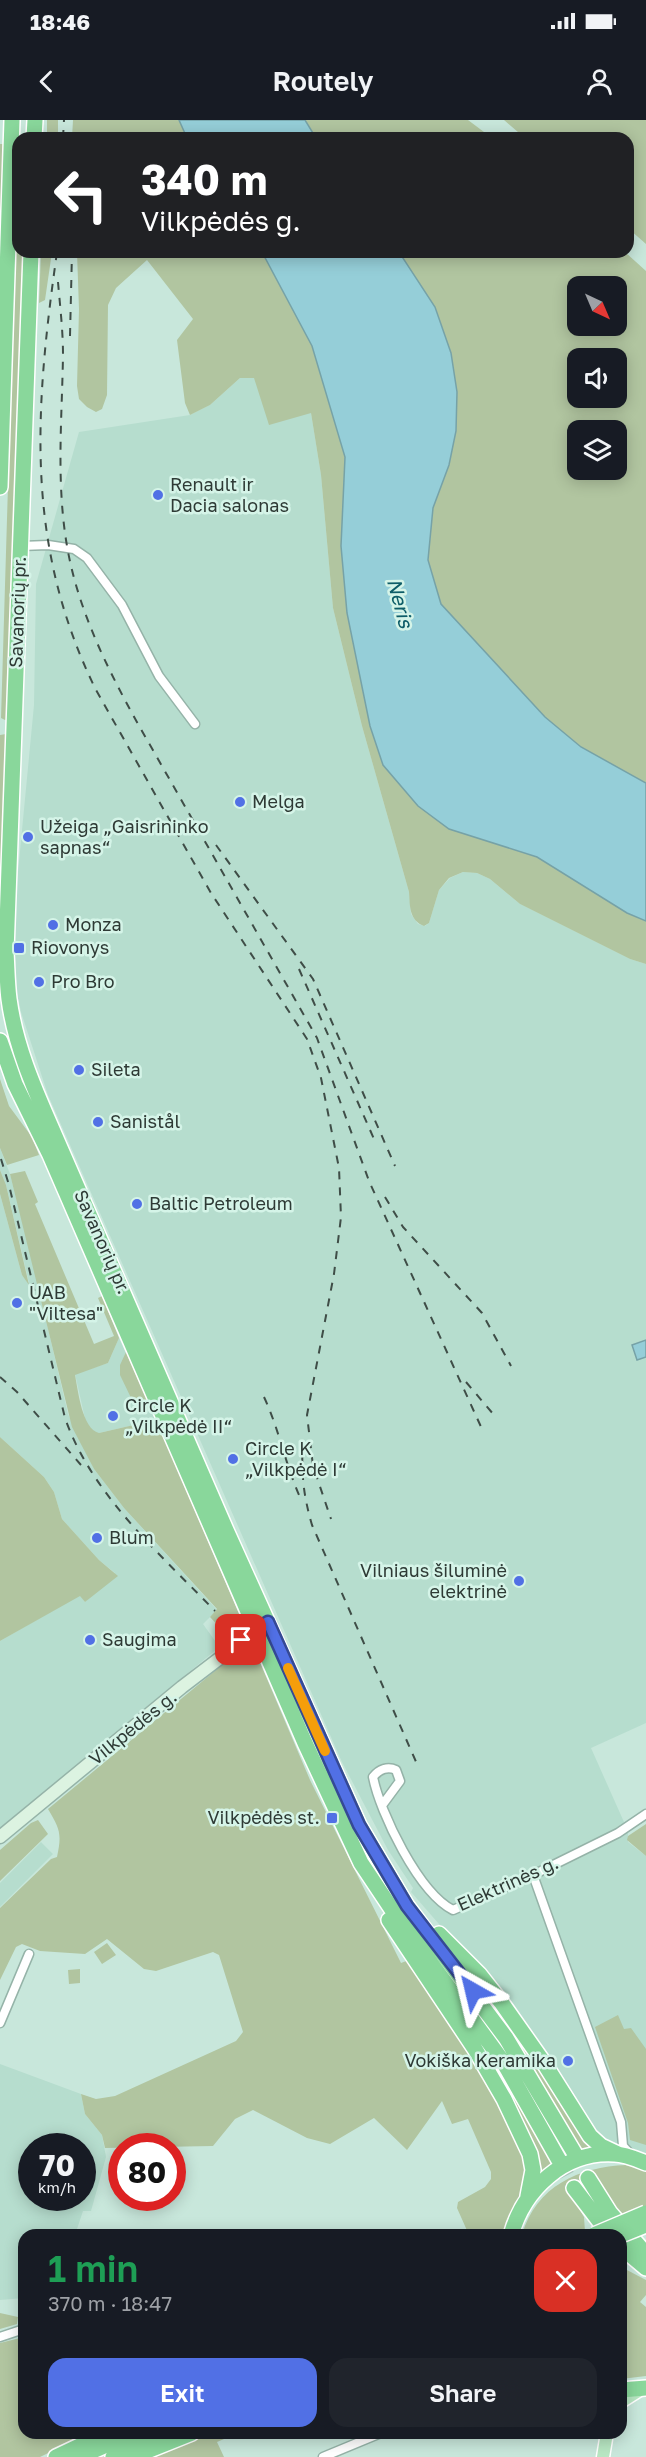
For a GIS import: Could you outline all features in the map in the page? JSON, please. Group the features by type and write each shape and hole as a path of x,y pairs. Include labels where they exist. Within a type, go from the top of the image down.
{"highway":[{"path":"0,487 12,120"},
{"name":"Savanorių pr.","path":"31,258 21,546 7,728 6,952 8,992 6,1016 361,1863 556,2137"},
{"name":"Savanorių pr.","path":"0,1041 15,1084 50,1155 262,1625 355,1816 407,1906 506,2038 556,2137"},
{"path":"361,1863 395,1931 475,2049 504,2099 530,2154 533,2170 528,2196 512,2229"},
{"path":"396,1888 489,1986 544,2063 584,2128 598,2144 618,2154 641,2161"},
{"path":"556,2137 575,2154"},
{"path":"556,2137 561,2162"},
{"path":"528,2196 552,2173 568,2164 600,2154 618,2154"},
{"path":"588,2178 610,2213 624,2229"},
{"path":"574,2188 605,2229"},
{"path":"608,2229 646,2213"},
{"path":"627,2233 646,2225"},
{"path":"627,2232 646,2254"},
{"path":"627,2252 646,2268"},
{"path":"627,2390 643,2389"},
{"path":"56,2457 94,2439"},
{"path":"79,2457 120,2439"},
{"path":"113,2457 151,2439"},
{"path":"132,2457 177,2439"}],"main road":[{"name":"Vilkpėdės g.","path":"0,1837 262,1625"},
{"path":"627,2398 643,2389"},
{"path":"598,2439 598,2457"},
{"path":"603,2457 606,2439"}],"street":[{"path":"21,546 48,545 74,549 87,558 122,605 159,676 195,724"},
{"name":"Elektrinės g.","path":"382,1804 409,1864 453,1910 533,1875 618,1833 646,1814"},
{"path":"533,1875 591,2032 621,2122 623,2146 641,2161"},
{"path":"0,2023 29,1954"},
{"path":"598,2144 613,2147 622,2138"},
{"path":"0,2337 18,2331"},
{"path":"323,2457 366,2439"}],"shaded area":[{"path":"47,120 58,120 58,132 47,132"},
{"path":"73,120 179,120 184,132 72,132"},
{"path":"305,120 468,120 484,132 312,132"},
{"path":"504,120 646,120 646,244 634,233 634,132 518,132"},
{"path":"0,144 4,144 1,226 0,226"},
{"path":"15,258 24,258 8,719 1,718"},
{"path":"41,258 51,258 45,300 39,303"},
{"path":"77,258 265,258 312,346 345,457 344,478 507,847 537,857 627,913 646,921 646,964 630,959 520,904 490,879 477,873 463,872 449,878 439,890 429,923 424,926 415,920 362,726 333,608 321,475 311,413 269,425 254,378 240,378 210,405 190,415 185,403 177,340 193,319 147,260 116,288 108,305 107,395 102,409 96,412 79,399 77,386 79,309"},
{"path":"403,258 632,258 646,271 646,783 581,747 545,717 441,604 428,560 433,508 449,465 456,431 457,392 451,353 435,307"},
{"path":"240,378 255,378 311,413 321,475 333,608 362,726 409,892 411,914 418,924 425,926 429,923 439,890 450,878 463,872 477,873 490,879 520,904 630,959 646,964 646,1723 591,1748 628,1831 628,1842 646,1856 646,2154 611,2144 591,2128 487,1979 411,1892 413,1888 388,1850 342,1762 48,1095 21,1012 14,980 13,954 16,893 34,705 36,584 79,432 190,415 210,405"},
{"path":"0,735 7,735 0,935"},
{"path":"0,1079 9,1106 32,1137 39,1155 7,1165 0,1148"},
{"path":"0,1148 10,1174 28,1243 68,1414 94,1469 124,1508 217,1610 203,1624 218,1645 217,1649 0,1828 0,1641 80,1595 85,1602 115,1573 99,1560 62,1519 54,1492 44,1477 0,1437 0,1194 22,1275 29,1283 6,1185 0,1170"},
{"path":"0,1170 6,1185 29,1285 22,1275 0,1194"},
{"path":"25,1171 38,1202 35,1204 94,1344 114,1336 98,1298 102,1296 119,1338 108,1363 75,1375 79,1399 88,1424 99,1433 138,1424 159,1427 240,1616 239,1624 229,1632 224,1632 210,1617 217,1609 124,1508 94,1469 72,1427 10,1174"},
{"path":"119,1338 159,1427 138,1424 99,1433 93,1432 86,1423 75,1374 108,1363"},
{"path":"126,1352 152,1411 133,1402 120,1375 120,1365"},
{"path":"0,1437 44,1477 54,1492 62,1519 99,1560 118,1576 85,1602 80,1596 0,1641"},
{"path":"245,1649 255,1652 310,1780 401,1963 409,1960 475,2064 521,2146 526,2162 526,2181 520,2200 505,2229 466,2229 457,2208 458,2202 485,2187 491,2179 491,2172 468,2119 452,2124 442,2101 407,2150 374,2118 330,2144 307,2138 253,2110 235,2119 213,2146 186,2146 186,2133 108,2133 108,2148 105,2148 102,2135 85,2114 81,2094 96,2099 115,2096 236,2041 243,2032 219,1955 213,1952 156,1971 144,1969 107,1939 85,1954 40,1951 22,1944 16,1947 0,1980 0,1908 51,1859 57,1857 59,1832 48,1809 239,1651"},
{"path":"38,1820 48,1834 0,1881 0,1850 31,1823"},
{"path":"646,1824 646,1856 627,1840 628,1836"},
{"path":"41,1842 53,1854 0,1907 0,1883"},
{"path":"107,1943 116,1955 102,1964 94,1952"},
{"path":"445,1945 490,1998 594,2148 580,2152 527,2058"},
{"path":"80,1969 80,1983 69,1984 68,1970"},
{"path":"437,1982 504,2076 555,2165 542,2173 535,2152"},
{"path":"618,2015 624,2029 631,2028 646,2049 646,2145 630,2140 628,2123 595,2027"},
{"path":"0,2064 81,2094 85,2114 102,2135 106,2157 96,2193 96,2133 18,2133 18,2211 83,2211 77,2229 18,2229 18,2298 0,2300"},
{"path":"626,2165 646,2170 646,2206 623,2216 604,2194 584,2181 570,2193 584,2217 585,2229 524,2229 538,2204 562,2182 576,2175"},
{"path":"627,2270 646,2280 646,2295 640,2302 646,2307 646,2376 627,2378"},
{"path":"0,2313 18,2317 17,2324 0,2329"},
{"path":"18,2338 18,2439 77,2439 40,2457 0,2457 0,2343"},
{"path":"191,2439 224,2439 217,2442 224,2457 150,2457"}],"water":[{"path":"179,120 305,120 312,132 184,132"},
{"name":"Neris","path":"265,258 403,258 435,307 451,353 457,392 456,431 449,465 433,508 428,560 441,604 545,717 581,747 646,783 646,921 627,913 537,857 449,829 418,806 383,765 370,726 347,613 341,546 345,457 312,346"},
{"path":"646,1340 646,1357 637,1360 632,1345"}],"tunnel":[{"path":"560,2162 574,2188"}],"railway":[{"path":"63,132 64,120"},
{"path":"56,258 44,366 41,475 46,528 56,582 73,636 96,690 211,893 307,1039 321,1078 339,1168 341,1217 334,1274 307,1415 313,1466 331,1519"},
{"path":"70,336 72,258"},
{"path":"58,282 63,346 60,450 64,522 72,570 86,616 115,682 317,1038 369,1181 482,1429"},
{"path":"216,845 313,979 395,1166"},
{"path":"299,969 374,1139"},
{"path":"1,1159 65,1418 77,1446 92,1472 129,1522 215,1611"},
{"path":"385,1197 403,1227 482,1313 511,1366"},
{"path":"0,1377 17,1392 81,1465"},
{"path":"466,1382 494,1415"},
{"path":"264,1397 299,1495"},
{"path":"303,1440 303,1483 312,1525 417,1764"}],"slow traffic":[{"path":"288,1668 325,1751"}],"place":[{"name":"Renault ir Dacia salonas","path":"158,495"},
{"name":"Melga","path":"240,802"},
{"name":"Užeiga „Gaisrininko sapnas“","path":"28,837"},
{"name":"Monza","path":"53,925"},
{"name":"Riovonys","path":"19,948"},
{"name":"Pro Bro","path":"39,982"},
{"name":"Sileta","path":"79,1070"},
{"name":"Sanistål","path":"98,1122"},
{"name":"Baltic Petroleum","path":"137,1204"},
{"name":"UAB \"Viltesa\"","path":"17,1303"},
{"name":"Circle K „Vilkpėdė II“","path":"113,1416"},
{"name":"Circle K „Vilkpėdė I“","path":"233,1459"},
{"name":"Blum","path":"97,1538"},
{"name":"Vilniaus šiluminė elektrinė","path":"519,1581"},
{"name":"Saugima","path":"90,1640"},
{"name":"Vilkpėdės st.","path":"332,1818"},
{"name":"Vokiška Keramika","path":"568,2061"}],"route":[{"path":"241,1640 268,1622 359,1825 407,1906 473,1991"}]}
